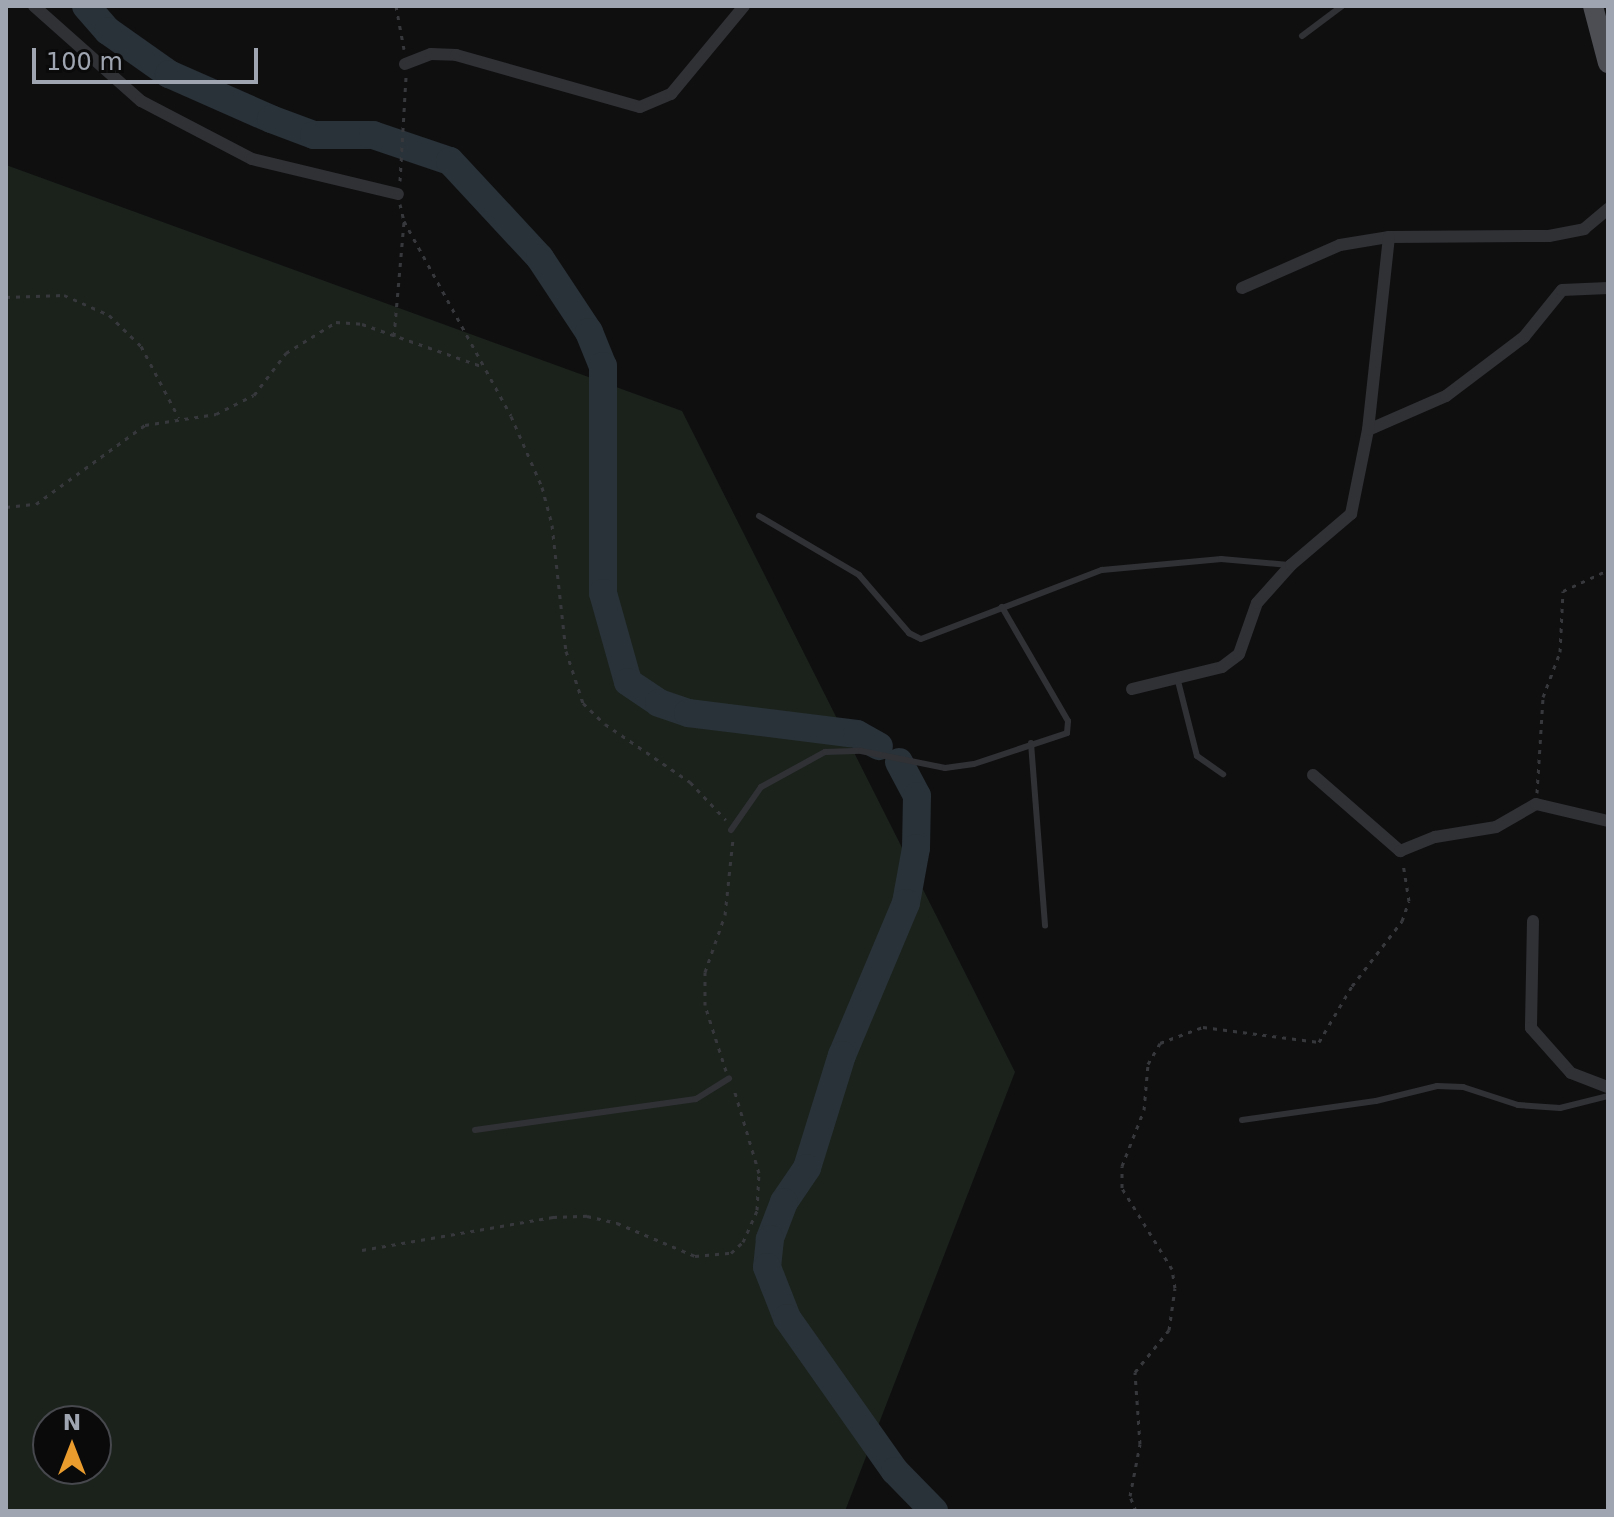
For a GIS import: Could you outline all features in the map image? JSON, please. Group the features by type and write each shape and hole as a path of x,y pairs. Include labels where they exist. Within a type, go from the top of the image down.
{"main road":[{"path":"1593,6 1607,54"}],"street":[{"path":"34,6 141,101 252,159 398,194"},
{"path":"405,64 431,54 456,55 640,107 671,94 744,6"},
{"path":"1242,288 1340,245 1389,237 1549,236 1584,229 1608,209"},
{"path":"1132,689 1202,676 1239,654 1257,603 1291,565 1351,514 1368,430 1389,237"},
{"path":"1368,430 1446,396 1524,337 1562,290 1608,288"},
{"path":"1313,775 1400,851 1435,837 1496,827 1536,804 1608,821"},
{"path":"1533,921 1531,1028 1571,1073 1608,1087"}],"lane":[{"path":"1302,36 1342,6"},
{"path":"759,516 859,575 909,633 921,639 1102,570 1221,559 1291,565"},
{"path":"731,830 761,787 825,752 861,751 945,768 974,764 1067,733 1070,726 1002,607"},
{"path":"1178,681 1197,756 1223,774"},
{"path":"1031,743 1045,925"},
{"path":"475,1130 696,1099 729,1078"},
{"path":"1242,1120 1376,1101 1437,1086 1463,1087 1518,1105 1560,1108 1608,1096"}],"path":[{"path":"362,1250 553,1217 587,1216 617,1223 695,1256 731,1253 743,1242 757,1210 759,1173 746,1118 705,1005 705,972 732,878 731,830 722,812 690,782 605,724 583,703 566,651 552,525 542,487 486,368 404,221 398,194 407,104"},
{"path":"394,336 404,221"},
{"path":"6,297 64,295 109,315 141,346 179,418"},
{"path":"6,507 36,504 129,433 179,418 216,414 254,395 286,353 336,322 394,336 486,368"},
{"path":"1536,804 1543,697 1560,652 1563,591 1608,570"},
{"path":"1136,1511 1130,1496 1140,1444 1135,1372 1169,1330 1175,1288 1172,1269 1122,1188 1122,1166 1144,1110 1148,1064 1160,1043 1203,1027 1319,1042 1352,986 1402,921 1409,887 1400,851"}],"shaded area":[{"path":"6,165 682,411 1015,1072 845,1511 6,1511"}],"waterway":[{"path":"86,6 108,31 169,74 271,119 314,135 373,135 450,161 540,258 589,332 603,366 603,593 628,682 659,703 688,713 857,734 879,746"},
{"path":"899,762 917,796 916,848 906,903 842,1055 807,1168 784,1202 770,1239 767,1267 787,1318 895,1471 934,1511"}]}
